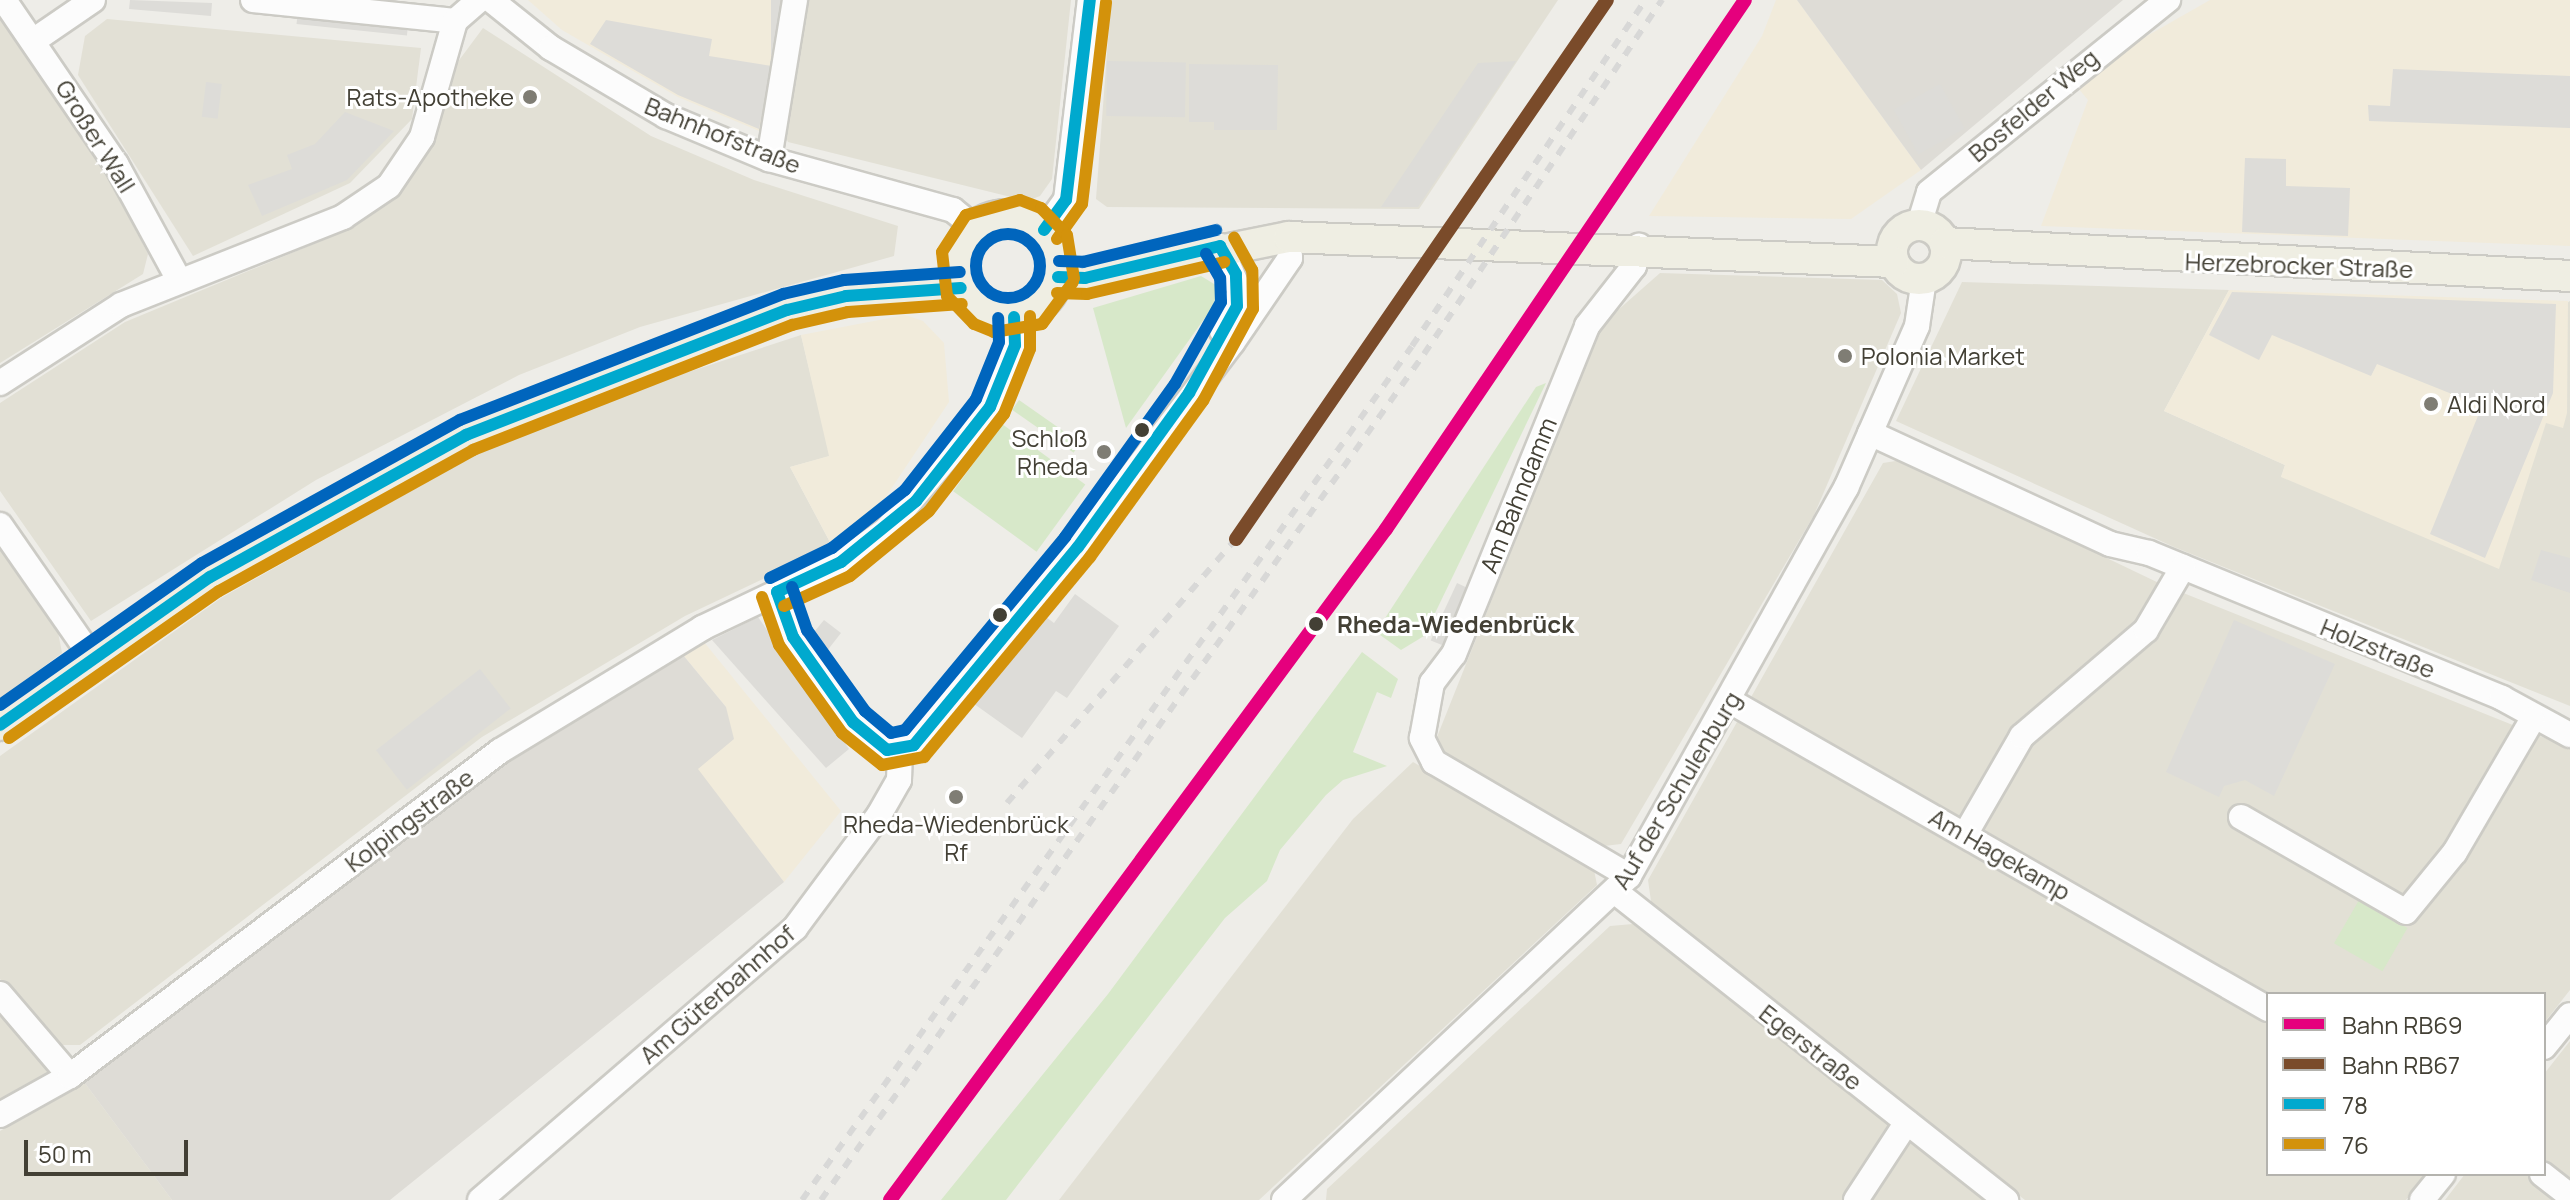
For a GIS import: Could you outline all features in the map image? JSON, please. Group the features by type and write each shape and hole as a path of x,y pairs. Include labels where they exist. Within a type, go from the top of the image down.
{"main road":[{"path":"1002,216 1044,230 1054,244 1058,277 1042,303 1014,317 983,311 961,288 958,255 975,228 1002,216"},
{"path":"1919,225 1938,262 1911,279 1893,253 1919,225"},
{"path":"1058,277 1085,278 1220,246 1289,237 1643,247 1672,238 1893,253"},
{"name":"Herzebrocker Straße","path":"1938,262 2012,261 2028,253 2570,276"},
{"path":"0,725 91,656 331,507 466,435 600,378 787,310 846,296 961,288"}],"street":[{"name":"Großer Wall","path":"4,0 36,39 178,278"},
{"path":"36,39 93,0"},
{"path":"253,0 455,21"},
{"path":"0,383 88,324 178,278 343,217 389,186 422,137 455,21 479,0"},
{"name":"Bahnhofstraße","path":"491,0 608,84 769,159 953,210 975,228"},
{"path":"769,159 795,0"},
{"path":"1044,230 1066,200 1090,0"},
{"name":"Bosfelder Weg","path":"1919,225 1929,192 2168,0"},
{"path":"777,592 793,637 853,722 873,744 900,749 937,723 1189,393 1290,258 1289,237"},
{"path":"1189,393 1240,292 1220,246"},
{"name":"Am Bahndamm","path":"1623,885 1424,750 1432,683 1454,654 1587,326 1634,266 1643,247"},
{"name":"Auf der Schulenburg","path":"1297,1196 1623,885 1730,701 1870,433 1917,326 1938,262"},
{"name":"Kolpingstraße","path":"0,1115 70,1076 500,751 702,628 841,562 886,530 965,443 1009,367 1014,317"},
{"name":"Holzstraße","path":"1870,433 2110,544 2183,567 2502,698 2532,720 2570,735"},
{"path":"0,525 91,656"},
{"path":"1966,833 2022,736 2146,630 2183,567"},
{"name":"Am Hagekamp","path":"1730,701 1966,833 2266,1008"},
{"path":"2241,817 2406,912 2455,852 2532,720"},
{"name":"Am Güterbahnhof","path":"480,1200 795,928 879,815 899,780 900,749"},
{"name":"Egerstraße","path":"1623,885 1907,1122 2006,1200"},
{"path":"0,994 70,1076"},
{"path":"2546,1045 2570,1015"},
{"path":"1856,1200 1907,1122"},
{"path":"2422,1200 2441,1176"},
{"path":"2545,1176 2570,1196"}],"shaded area":[{"path":"130,0 212,3 211,16 129,9"},
{"path":"528,0 785,0 764,133 678,97 562,30"},
{"path":"771,0 784,0 784,55 771,55"},
{"path":"805,0 1071,0 1052,179 1040,196 1027,201 788,142 783,130"},
{"path":"1111,0 1558,0 1419,209 1107,207 1096,199"},
{"path":"1776,0 1797,0 1921,170 1851,219 1649,216 1762,36"},
{"path":"1797,0 2123,0 1921,170"},
{"path":"2210,0 2570,0 2570,246 2041,226 2088,100 2078,88 2138,41"},
{"path":"298,10 408,22 407,36 297,24"},
{"path":"0,12 110,179 148,254 143,274 0,363"},
{"path":"107,19 421,48 412,119 350,183 193,256 78,75 85,36"},
{"path":"606,20 712,39 709,56 772,66 759,129 678,95 590,44"},
{"path":"483,28 651,136 754,180 898,226 894,256 640,327 519,375 316,480 91,621 0,491 0,403 125,322 345,231 397,196 434,140 457,63"},
{"path":"1107,61 1186,62 1185,117 1106,116"},
{"path":"1516,61 1418,207 1381,207 1478,63"},
{"path":"1189,64 1278,65 1277,130 1214,130 1214,122 1189,122"},
{"path":"2393,69 2570,76 2570,128 2369,121 2368,105 2390,106"},
{"path":"206,82 222,84 218,119 202,117"},
{"path":"1940,84 1965,129 1918,154 1894,110"},
{"path":"345,112 394,131 347,180 262,216 248,185 292,169 287,155 315,144"},
{"path":"2245,158 2286,159 2286,186 2350,188 2348,236 2242,232"},
{"path":"1660,273 1882,280 1897,294 1901,313 1814,515 1621,844 1604,846 1447,757 1437,737 1601,325"},
{"path":"1962,282 2229,290 2164,411 2285,465 2281,477 2570,301 2570,706 2174,547 1896,421"},
{"path":"2229,290 2568,301 2567,413 2563,428 2546,423 2499,569 2281,477 2285,465 2164,411"},
{"path":"2232,292 2556,304 2553,393 2485,558 2430,534 2482,406 2377,364 2371,376 2272,335 2259,360 2209,335"},
{"path":"905,315 923,321 944,343 949,402 885,498 832,546 790,467 829,456 801,335"},
{"path":"801,335 830,456 790,467 832,546 685,616 482,737 80,1045 61,1045 0,979 0,756 221,598 475,455 609,398"},
{"path":"1902,460 2161,584 2570,748 2570,990 2546,1020 2546,992 2266,992 2266,1176 2424,1176 2406,1200 2025,1200 1652,908 1648,880 1883,463"},
{"path":"0,550 58,632 62,653 0,699"},
{"path":"2541,550 2570,558 2570,593 2531,580"},
{"path":"1457,583 1470,589 1456,619 1443,613"},
{"path":"1075,594 1119,626 1067,698 1056,691 1022,738 970,701 1042,614 1054,623"},
{"path":"758,617 849,749 826,768 712,640"},
{"path":"824,620 841,633 823,656 810,637"},
{"path":"1439,620 1454,626 1446,646 1431,640"},
{"path":"2234,620 2335,664 2274,796 2245,780 2224,786 2219,797 2166,772"},
{"path":"704,642 841,811 784,882 697,769 726,707 683,655"},
{"path":"683,655 726,707 734,739 698,769 784,882 390,1200 172,1200 84,1082 505,761"},
{"path":"480,669 511,708 407,790 376,750"},
{"path":"1413,762 1593,865 1597,885 1259,1200 1059,1200 1353,819"},
{"path":"1633,924 1985,1200 1326,1200 1327,1189 1610,926"},
{"path":"0,1010 50,1065 45,1081 0,1106"},
{"path":"2570,1041 2570,1200 2445,1200 2463,1176 2546,1176 2546,1071"},
{"path":"84,1082 172,1200 0,1200 0,1131"}],"green space":[{"path":"1201,276 1219,287 1212,308 1126,428 1093,308"},
{"path":"1546,383 1424,636 1401,650 1376,632 1536,387"},
{"path":"1019,400 1080,443 1074,453 1012,410"},
{"path":"1002,424 1085,485 1037,552 953,491"},
{"path":"1362,652 1398,679 1391,698 1377,692 1353,752 1387,766 1343,780 1326,795 1280,850 1267,881 1225,918 1006,1200 941,1200 1108,994"},
{"path":"2359,900 2407,928 2382,971 2334,943"}],"railway":[{"path":"802,1200 1412,346 1645,0"},
{"path":"821,1200 1424,354 1662,0"},
{"path":"1007,803 1236,539"}],"rail line":[{"name":"RB67","path":"1236,539 1607,0"},
{"name":"RB69","path":"890,1200 1386,529 1745,0"}],"transit line":[{"name":"78","path":"1044,230 1066,200 1090,0"},
{"name":"76","path":"1057,239 1082,204 1106,2"},
{"name":"76","path":"1073,282 1042,324 994,332 974,324 947,296 942,252 966,215 1020,200 1041,208 1067,235 1074,278"},
{"path":"1059,261 1083,262 1216,230"},
{"path":"1008,234 1026,240 1034,248 1040,266 1034,284 1026,292 1008,298 990,292 982,284 976,266 982,248 990,240 1008,234"},
{"name":"76","path":"762,597 779,645 842,733 882,765 924,757 1090,557 1203,401 1253,309 1252,270 1234,238"},
{"name":"78","path":"1058,277 1085,278 1220,246"},
{"name":"78","path":"777,592 793,637 853,722 887,750 914,745 1078,547 1189,393 1237,306 1236,274 1220,246"},
{"path":"792,587 807,630 865,711 891,733 905,730 1065,537 1175,384 1221,302 1220,278 1206,254"},
{"name":"76","path":"1057,293 1087,294 1224,262"},
{"path":"0,705 202,563 460,420 783,294 844,280 960,272"},
{"name":"78","path":"0,725 210,577 466,435 787,310 846,296 961,288"},
{"name":"76","path":"9,738 219,591 473,450 792,325 848,312 962,304"},
{"name":"76","path":"784,606 850,576 929,511 1004,414 1030,349 1030,316"},
{"name":"78","path":"777,592 841,562 916,501 990,407 1015,345 1014,317"},
{"path":"770,578 832,548 905,490 976,399 999,342 998,318"}],"place":[{"name":"Rats-Apotheke","path":"530,97"},
{"name":"Polonia Market","path":"1845,356"},
{"name":"Aldi Nord","path":"2431,404"},
{"name":"Schloß Rheda","path":"1104,452"},
{"name":"Rheda-Wiedenbrück","path":"1316,624"},
{"name":"Rheda-Wiedenbrück Rf","path":"956,797"}]}
